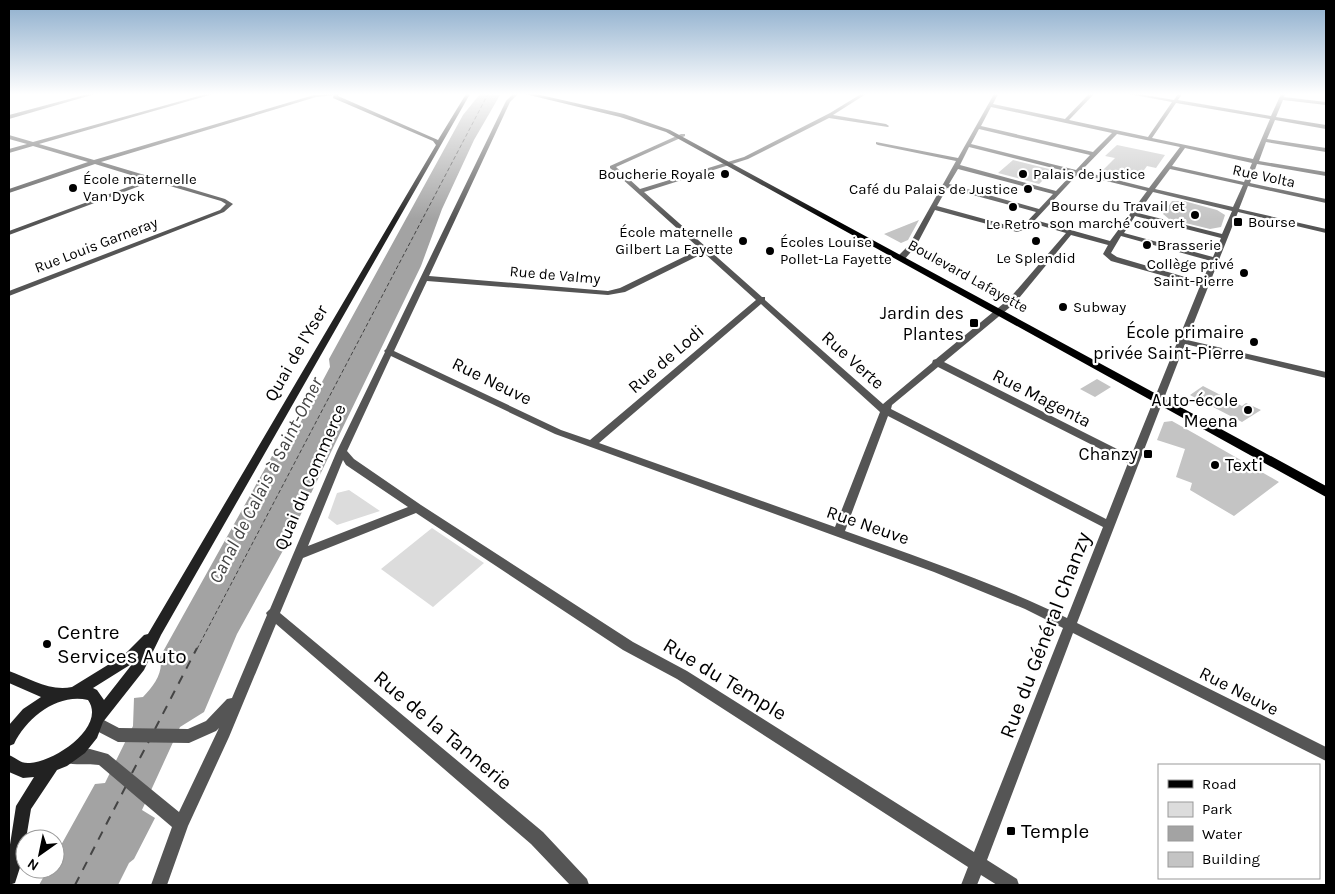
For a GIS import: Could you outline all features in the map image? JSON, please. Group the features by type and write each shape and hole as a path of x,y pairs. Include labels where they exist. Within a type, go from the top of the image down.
{"main road":[{"name":"Boulevard Lafayette","path":"681,136 1160,396 1326,482"},
{"name":"Boulevard Lafayette","path":"1160,396 1326,492"}],"street":[{"path":"9,151 63,136"},
{"path":"9,191 95,162 183,136"},
{"path":"426,136 437,140 438,144"},
{"name":"Quai de l'Yser","path":"51,766 69,757 89,738 99,720 139,666 156,631 443,136"},
{"name":"Quai du Commerce","path":"163,883 181,824 342,451 491,136"},
{"name":"Rue Verte","path":"681,136 612,167 884,410 1109,525"},
{"path":"640,191 732,163 788,136"},
{"path":"904,256 972,136"},
{"path":"1015,136 1094,154"},
{"path":"933,207 1013,229 1024,228 1112,136"},
{"path":"1134,136 1255,162 1326,174"},
{"path":"1149,139 1151,136"},
{"name":"Rue du Général Chanzy","path":"969,885 1160,396 1266,136"},
{"path":"9,137 154,179"},
{"path":"1264,140 1326,150"},
{"path":"878,143 957,163 1057,193"},
{"path":"967,145 1236,211 1326,231"},
{"path":"1184,146 1112,244 1107,254 1114,259 1205,285"},
{"name":"Rue Volta","path":"1168,167 1326,201"},
{"path":"9,233 154,179"},
{"name":"Rue Louis Garneray","path":"9,294 222,211 230,206 229,202 154,179"},
{"path":"945,185 1040,211"},
{"path":"1134,214 1225,237"},
{"path":"1031,221 1112,244"},
{"path":"838,534 884,410 892,400 936,362 1015,298 1070,232"},
{"path":"1120,234 1216,260"},
{"name":"Rue de Valmy","path":"423,278 608,293 622,290 706,249"},
{"name":"Rue de Lodi","path":"592,444 762,299"},
{"path":"1182,341 1326,376"},
{"name":"Rue Neuve","path":"388,351 527,418 592,444 959,577 1029,605 1326,754"},
{"name":"Rue Magenta","path":"936,362 1134,462"},
{"name":"Rue du Temple","path":"342,451 350,462 417,508 628,646 682,675 1011,885"},
{"path":"298,555 417,508"},
{"name":"Rue de la Tannerie","path":"272,612 536,838 582,885"},
{"name":"Quai de l'Yser","path":"9,739 16,726 30,713 46,702 68,694 128,659 156,631"},
{"path":"9,677 42,691 68,694 83,693 94,697 100,705 99,720 112,733 126,736 184,736 197,734 211,726 226,711 239,693"},
{"path":"69,757 90,756 108,762 181,824"},
{"path":"9,763 19,770 28,771 51,766"},
{"path":"9,877 16,855 24,806 51,766"}],"green space":[{"path":"349,490 380,511 337,525 328,518 337,493"},
{"path":"432,528 484,563 433,607 381,569"}],"water":[{"name":"Canal de Calais à Saint-Omer","path":"452,136 476,136 442,209 421,266 286,545 237,634 204,712 180,727 142,810 155,818 134,859 129,863 118,885 39,885 42,879 65,879 65,838 95,784 105,783 133,726 134,698 143,697 157,679 161,668 160,657 272,456 283,455 330,367 329,359"}],"building":[{"path":"1117,145 1165,155 1156,168 1147,166 1136,181 1118,178 1101,172 1115,158 1105,156"},
{"name":"Palais de justice","path":"1013,160 1053,170 1039,184 998,173"},
{"name":"Bourse du Travail et son marché couvert","path":"1172,201 1184,201 1217,210 1225,215 1221,227 1210,229 1169,219 1163,214"},
{"path":"919,220 908,240 901,243 884,234"},
{"path":"1097,379 1111,387 1095,397 1080,389"},
{"path":"1203,386 1242,406 1246,403 1261,410 1242,422 1190,395"},
{"name":"Texti","path":"1172,421 1279,482 1234,516 1190,490 1192,483 1176,477 1185,449 1157,440 1164,422"}],"ferry route":[{"path":"197,649 466,136"},
{"path":"155,729 197,648"},
{"path":"132,773 149,741"},
{"path":"75,885 126,786"}],"place":[{"name":"Boucherie Royale","path":"725,174"},
{"name":"Palais de justice","path":"1023,174"},
{"name":"École maternelle Van Dyck","path":"73,188"},
{"name":"Café du Palais de Justice","path":"1028,189"},
{"name":"Le Retro","path":"1013,207"},
{"name":"Bourse du Travail et son marché couvert","path":"1195,215"},
{"name":"Bourse","path":"1238,222"},
{"name":"École maternelle Gilbert La Fayette","path":"743,241"},
{"name":"Le Splendid","path":"1036,241"},
{"name":"Brasserie","path":"1147,245"},
{"name":"Écoles Louise Pollet-La Fayette","path":"770,251"},
{"name":"Collège privé Saint-Pierre","path":"1244,273"},
{"name":"Subway","path":"1063,307"},
{"name":"Jardin des Plantes","path":"974,323"},
{"name":"École primaire privée Saint-Pierre","path":"1254,342"},
{"name":"Auto-école Meena","path":"1248,410"},
{"name":"Chanzy","path":"1148,454"},
{"name":"Texti","path":"1215,465"},
{"name":"Centre Services Auto","path":"47,644"},
{"name":"Temple","path":"1011,831"}]}
